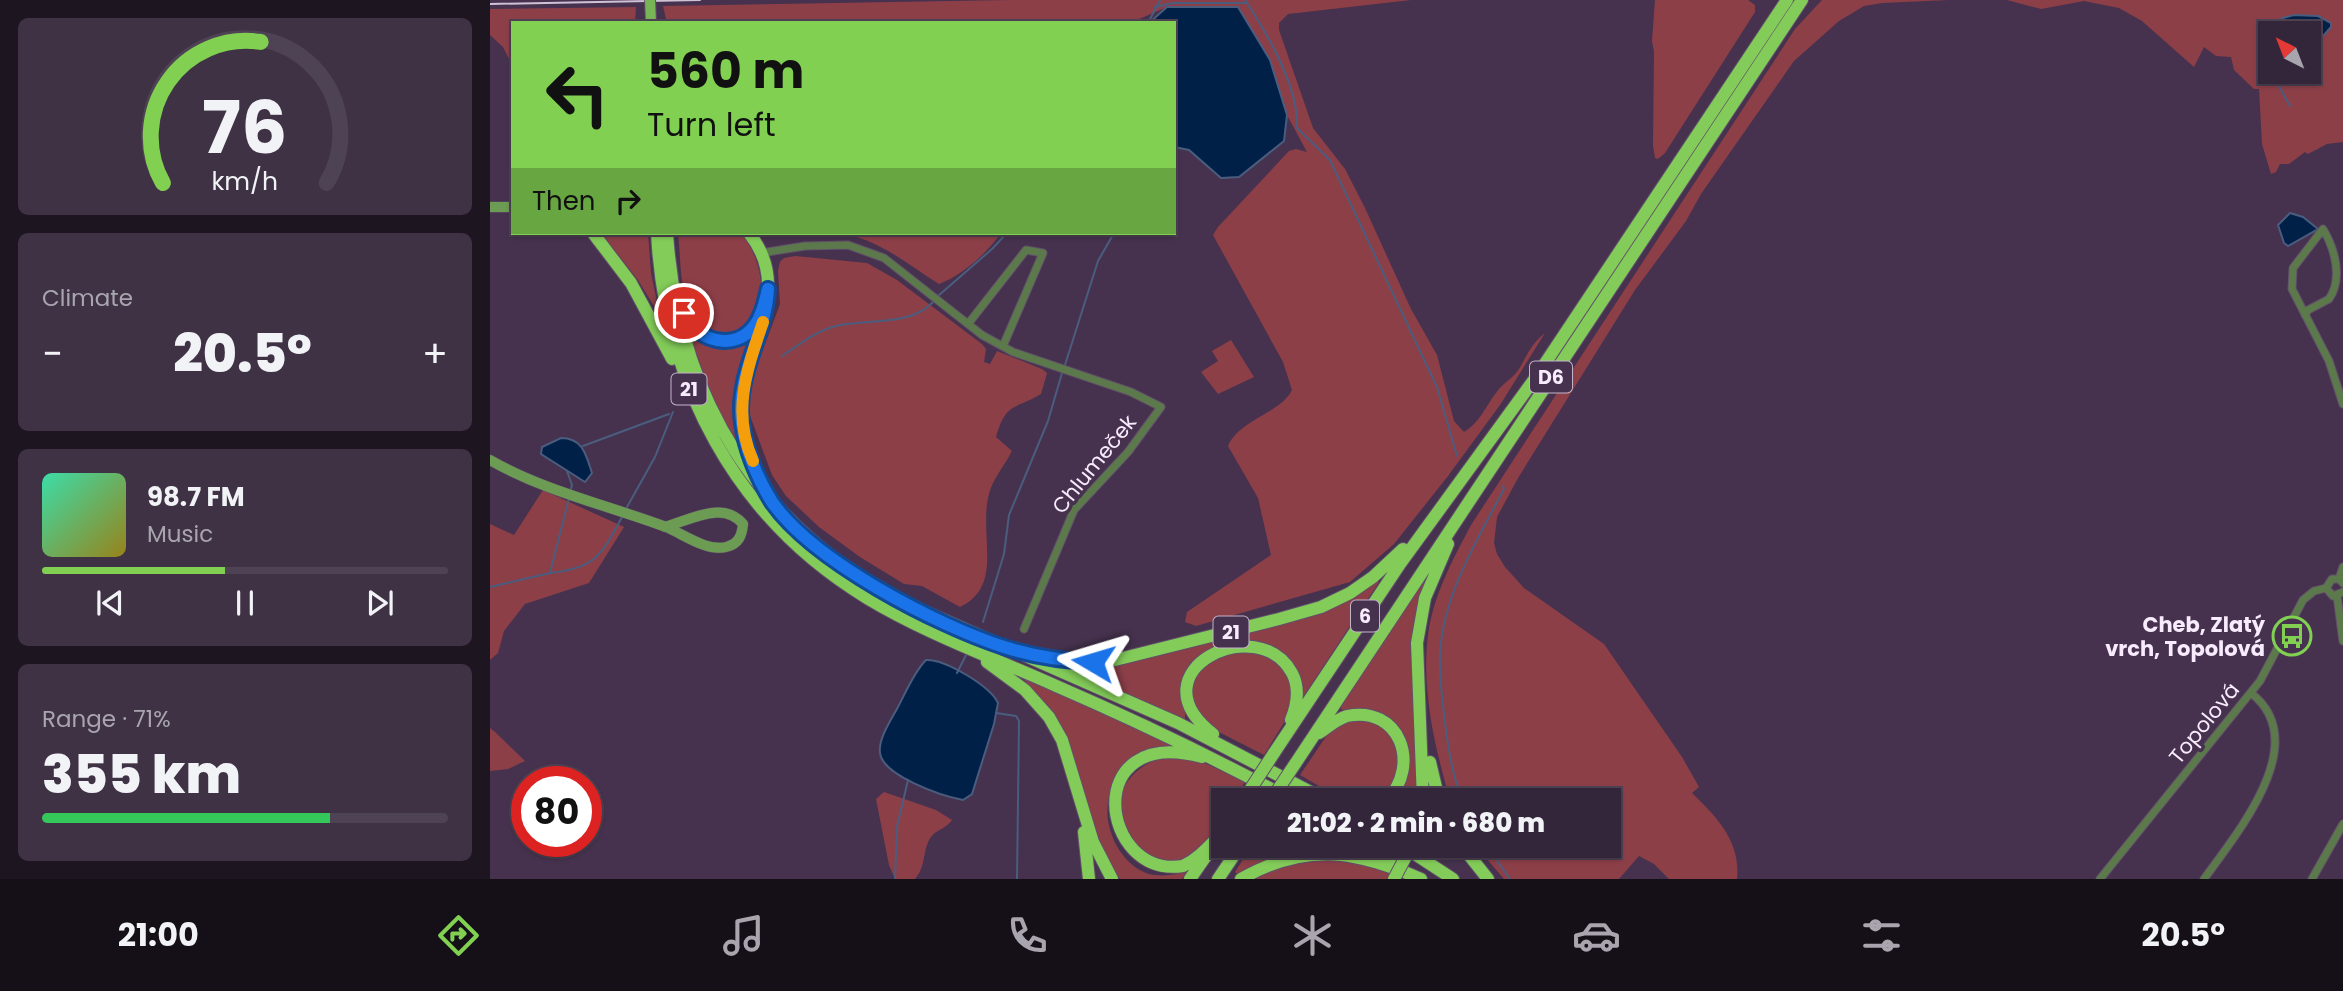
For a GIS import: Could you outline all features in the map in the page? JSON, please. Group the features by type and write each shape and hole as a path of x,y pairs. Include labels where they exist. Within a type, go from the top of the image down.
{"highway":[{"name":"D6","path":"1536,377 1787,0"},
{"name":"D6","path":"1313,737 1802,0"},
{"path":"595,235 631,283 692,397"},
{"name":"21","path":"657,235 665,309 692,397 732,471 788,538 829,572 868,599 938,634 999,670 1039,704 1062,740 1093,842 1112,879"},
{"name":"21","path":"669,235 684,313 692,327 702,336 726,341 749,332 761,314 768,289"},
{"name":"21","path":"669,235 680,324 703,394 741,463 773,502 822,550 869,583 929,615 1005,647 1077,661 1115,660 1321,607 1363,585 1385,567 1459,481"},
{"path":"749,235 761,253 767,270 768,289"},
{"name":"21","path":"768,289 762,324 747,370 741,412 750,455 773,502"},
{"name":"6","path":"1251,788 1401,564 1536,377"},
{"path":"1423,788 1422,723 1417,663 1420,620 1432,579 1463,512"},
{"path":"938,634 1171,736 1270,788"},
{"path":"1005,647 1178,723 1305,788"},
{"name":"6","path":"1232,750 1192,715 1187,705 1186,685 1194,669 1210,655 1230,648 1250,647 1281,659 1296,684 1293,714 1274,753"},
{"path":"1279,788 1313,737 1345,717 1365,715 1389,726 1401,741 1404,767 1395,788"},
{"path":"1422,723 1436,788"},
{"path":"1211,843 1195,859 1181,867 1165,870 1151,868 1130,855 1121,841 1114,821 1114,800 1126,776 1138,764 1162,754 1183,753 1227,764"},
{"path":"1079,801 1089,879"},
{"path":"1191,879 1211,849"},
{"path":"1241,879 1284,859 1322,853 1360,856 1423,879"},
{"path":"1218,879 1232,858"},
{"path":"1391,858 1423,879"},
{"path":"1394,879 1405,858"},
{"path":"1421,858 1453,879"},
{"path":"1471,858 1488,879"}],"main road":[{"path":"650,0 651,21"}],"street":[{"path":"490,207 511,207"},
{"path":"2305,315 2308,310 2329,299 2336,283 2333,250 2323,229 2293,268 2292,289 2305,315 2329,361 2343,404"},
{"path":"761,253 804,246 848,245 884,258 968,324 1003,346 1043,253 1026,250 968,324"},
{"name":"Chlumeček","path":"1003,346 1116,386 1161,407 1128,452 1072,513 1024,629"},
{"path":"490,460 583,500 665,527 712,547 724,548 735,544 741,536 743,524 735,514 721,511 665,527"},
{"path":"2341,581 2343,567"},
{"name":"Topolová","path":"2099,879 2251,692 2267,669 2300,604 2309,594 2326,588 2329,581 2341,581"},
{"path":"2326,588 2329,594 2340,594 2343,641"},
{"path":"2204,879 2249,816 2274,751 2274,720 2266,705 2251,692"},
{"path":"2313,878 2343,824"}],"shaded area":[{"path":"1009,0 1411,0 1288,14 1279,23 1279,30 1313,128 1345,169 1365,208 1411,309 1437,355 1454,421 1464,432 1475,423 1499,389 1517,372 1533,345 1545,333 1500,405 1448,476 1394,544 1350,582 1196,626 1185,622 1187,612 1271,555 1258,498 1228,446 1242,429 1279,405 1292,390 1283,362 1213,235 1289,151 1296,149 1307,152 1287,115 1270,60 1238,7 1167,7 1135,21 667,21 663,6"},
{"path":"1655,0 1748,0 1755,5 1755,12 1665,153 1658,159 1655,158 1653,146 1652,41"},
{"path":"1822,0 1949,0 1864,6 1839,21 1794,61 1701,194 1686,221 1635,290 1518,478 1497,517 1494,543 1505,567 1524,588 1604,644 1682,757 1699,787 1692,793 1725,831 1735,853 1737,879 1669,879 1654,864 1639,856 1619,879 1504,879 1486,858 1621,858 1621,788 1447,788 1435,739 1426,676 1428,635 1439,592 1471,525 1795,29"},
{"path":"2007,0 2343,0 2343,142 2327,144 2308,154 2305,152 2289,164 2280,164 2276,172 2271,174 2262,144 2259,89 2254,89 2234,70 2231,57 2216,56 2204,47 2194,67 2142,21 2119,8 2084,1 2041,9"},
{"path":"636,7 635,21 511,21 511,63 503,47 490,35 490,9"},
{"path":"603,235 648,235 651,273 660,316 638,280"},
{"path":"678,235 742,235 751,247 761,282 761,300 756,315 747,327 732,334 712,334 692,316 681,275"},
{"path":"846,235 999,235 974,263 939,284 878,246"},
{"path":"795,256 867,263 897,280 982,344 986,349 984,362 990,364 997,351 1047,373 1041,394 1012,408 1000,426 996,437 1012,451 989,494 986,510 986,572 982,586 974,598 960,607 922,586 904,584 860,557 819,527 786,496 772,475 749,413 751,382 780,304 780,262 784,258"},
{"path":"689,333 703,343 717,348 732,348 749,342 732,403 744,456 714,402"},
{"path":"1231,340 1254,377 1218,394 1201,372 1218,361 1212,351"},
{"path":"543,490 624,527 589,583 525,604 504,631 498,653 490,660 490,524 514,535"},
{"path":"1430,571 1412,660 1419,788 1403,788 1409,768 1408,751 1403,736 1393,723 1380,714 1364,710 1345,712 1340,708"},
{"path":"1379,582 1303,697 1298,674 1291,661 1280,651 1250,641 1219,645 1193,661 1184,674 1181,687 1185,720 1067,666 1105,666 1133,662 1301,618"},
{"path":"1249,651 1279,662 1293,685 1290,713 1264,755 1211,728 1191,704 1196,678 1206,663 1223,656"},
{"path":"1025,678 1176,746 1156,753 1118,781 1113,787 1107,812 1113,838 1119,850 1138,869 1154,875 1187,871 1182,879 1120,879 1096,838 1049,709"},
{"path":"1374,720 1394,735 1402,767 1389,788 1322,788 1300,775 1329,732 1345,722"},
{"path":"490,728 525,761 508,769 490,771"},
{"path":"1163,757 1198,760 1245,782 1241,788 1211,788 1211,835 1180,864 1133,853 1118,801 1134,773"},
{"path":"884,792 936,810 952,820 931,837 915,879 895,879 889,865 876,799"},
{"path":"1244,858 1275,858 1237,874 1235,872"},
{"path":"1317,858 1394,869 1388,879 1249,879 1262,872"}],"water":[{"path":"1167,7 1238,7 1270,60 1287,115 1284,141 1239,177 1221,178 1189,150 1176,147 1176,21 1151,21"},
{"path":"2294,15 2318,16 2331,23 2331,27 2321,37 2321,21 2278,21"},
{"path":"2290,213 2303,217 2318,229 2288,246 2284,243 2278,225"},
{"path":"561,438 579,444 588,460 592,473 585,482 541,454 542,447"},
{"path":"926,660 944,664 966,675 986,689 998,703 972,794 963,800 902,777 891,769 880,753 886,730 914,676"}],"waterway":[{"path":"1149,21 1160,0"},
{"path":"1245,0 1280,61 1293,96 1297,128 1330,160 1437,387 1457,456"},
{"path":"1155,7 1173,3 1247,3"},
{"path":"2278,84 2290,106"},
{"path":"938,296 1005,235"},
{"path":"1064,368 1098,261 1113,235"},
{"path":"782,356 832,327 903,318 925,309 934,301"},
{"path":"983,622 1004,554 1009,515 1048,421 1062,373"},
{"path":"627,507 655,457 673,412"},
{"path":"583,446 669,414"},
{"path":"567,471 571,489"},
{"path":"1458,788 1451,761 1440,679 1443,630 1463,568 1504,489 1503,486"},
{"path":"490,587 550,573 569,498"},
{"path":"551,573 578,567 596,557 622,517"},
{"path":"957,673 966,655"},
{"path":"996,713 1016,716 1019,721 1017,879"},
{"path":"895,879 897,827 908,780"},
{"path":"1495,858 1510,879"}],"railway":[{"path":"490,4 700,0"}],"slow traffic":[{"path":"753,461 744,436 741,399 751,355 763,322"}],"place":[{"name":"Cheb, Zlatý vrch, Topolová","path":"2292,636"}],"route":[{"path":"684,313 692,327 702,336 719,341 734,340 749,332 755,325 768,289 767,304 741,399 744,436 750,455 773,502 822,550 890,595 929,615 1005,647 1093,662"}]}
